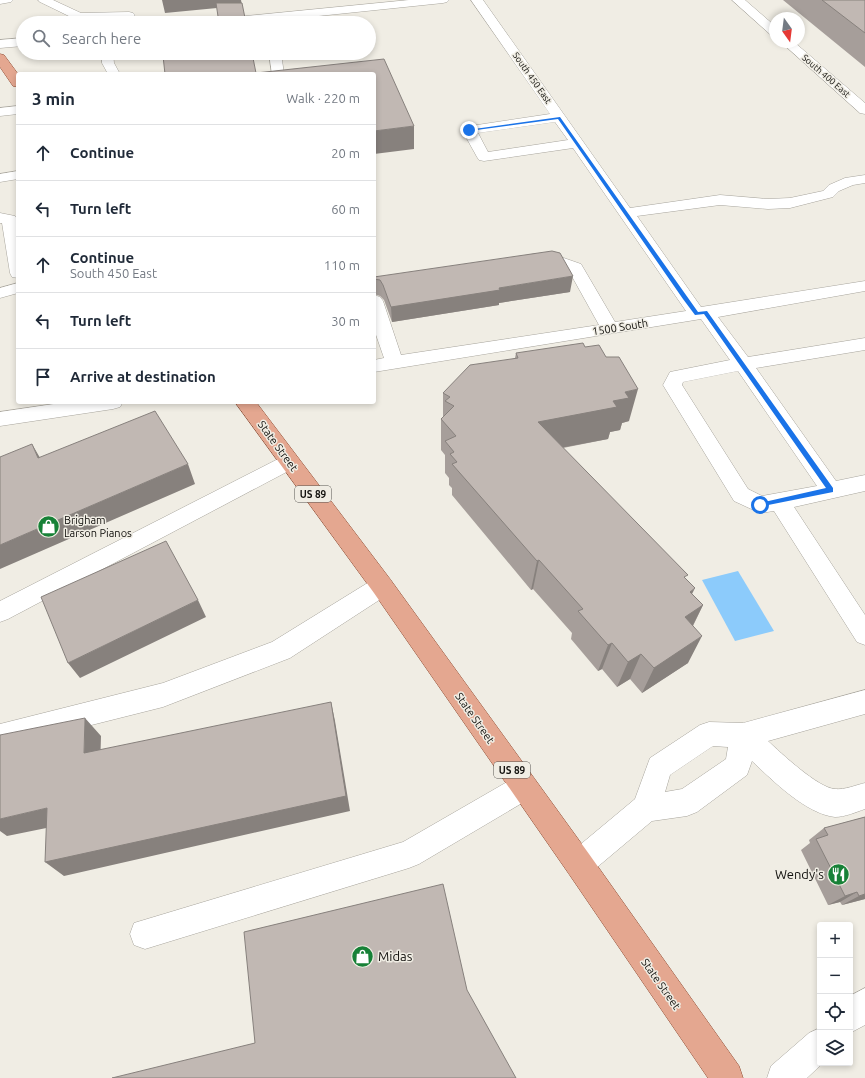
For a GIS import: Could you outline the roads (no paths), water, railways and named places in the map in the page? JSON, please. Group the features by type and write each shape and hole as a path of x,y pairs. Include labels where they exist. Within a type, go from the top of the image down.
{"main road":[{"path":"0,58 16,80"},
{"name":"State Street","path":"246,404 382,586 579,864 727,1078"}],"street":[{"path":"0,1 7,0"},
{"path":"44,0 77,16"},
{"path":"128,0 129,16"},
{"path":"290,16 381,3 443,0"},
{"name":"South 450 East","path":"477,0 626,213 701,313 743,364 831,490"},
{"path":"738,0 769,27"},
{"path":"279,4 283,16"},
{"path":"0,44 16,43"},
{"name":"South 400 East","path":"794,48 865,110"},
{"path":"108,60 113,72"},
{"path":"275,60 278,72"},
{"path":"0,112 16,110"},
{"path":"559,118 469,130 484,156 577,143"},
{"path":"0,178 16,175"},
{"path":"626,213 720,200 768,204 790,203 828,194 834,188 850,181 865,179"},
{"path":"9,218 16,261"},
{"path":"516,259 544,258 566,263 575,268 610,329"},
{"name":"1500 South","path":"376,366 610,329 865,286"},
{"path":"0,293 16,289"},
{"path":"376,307 395,362"},
{"path":"865,344 743,364 677,377 672,385 741,495 760,505 865,482"},
{"path":"0,419 45,407 86,404"},
{"path":"0,612 174,520 289,462"},
{"path":"779,502 865,635"},
{"path":"0,736 163,695 281,650 382,586"},
{"path":"646,808 658,767 709,734 743,735 865,702"},
{"path":"743,735 792,778 814,794 834,803 865,796"},
{"path":"579,864 646,808 687,802 738,766 743,735"},
{"path":"145,934 409,854 524,787"},
{"path":"853,1014 865,1004"},
{"path":"783,1078 817,1047"}],"water":[{"path":"738,571 774,631 735,641 702,580"}],"place":[{"name":"Brigham Larson Pianos","path":"49,526"},
{"name":"Wendy's","path":"839,874"},
{"name":"Midas","path":"363,956"}]}
